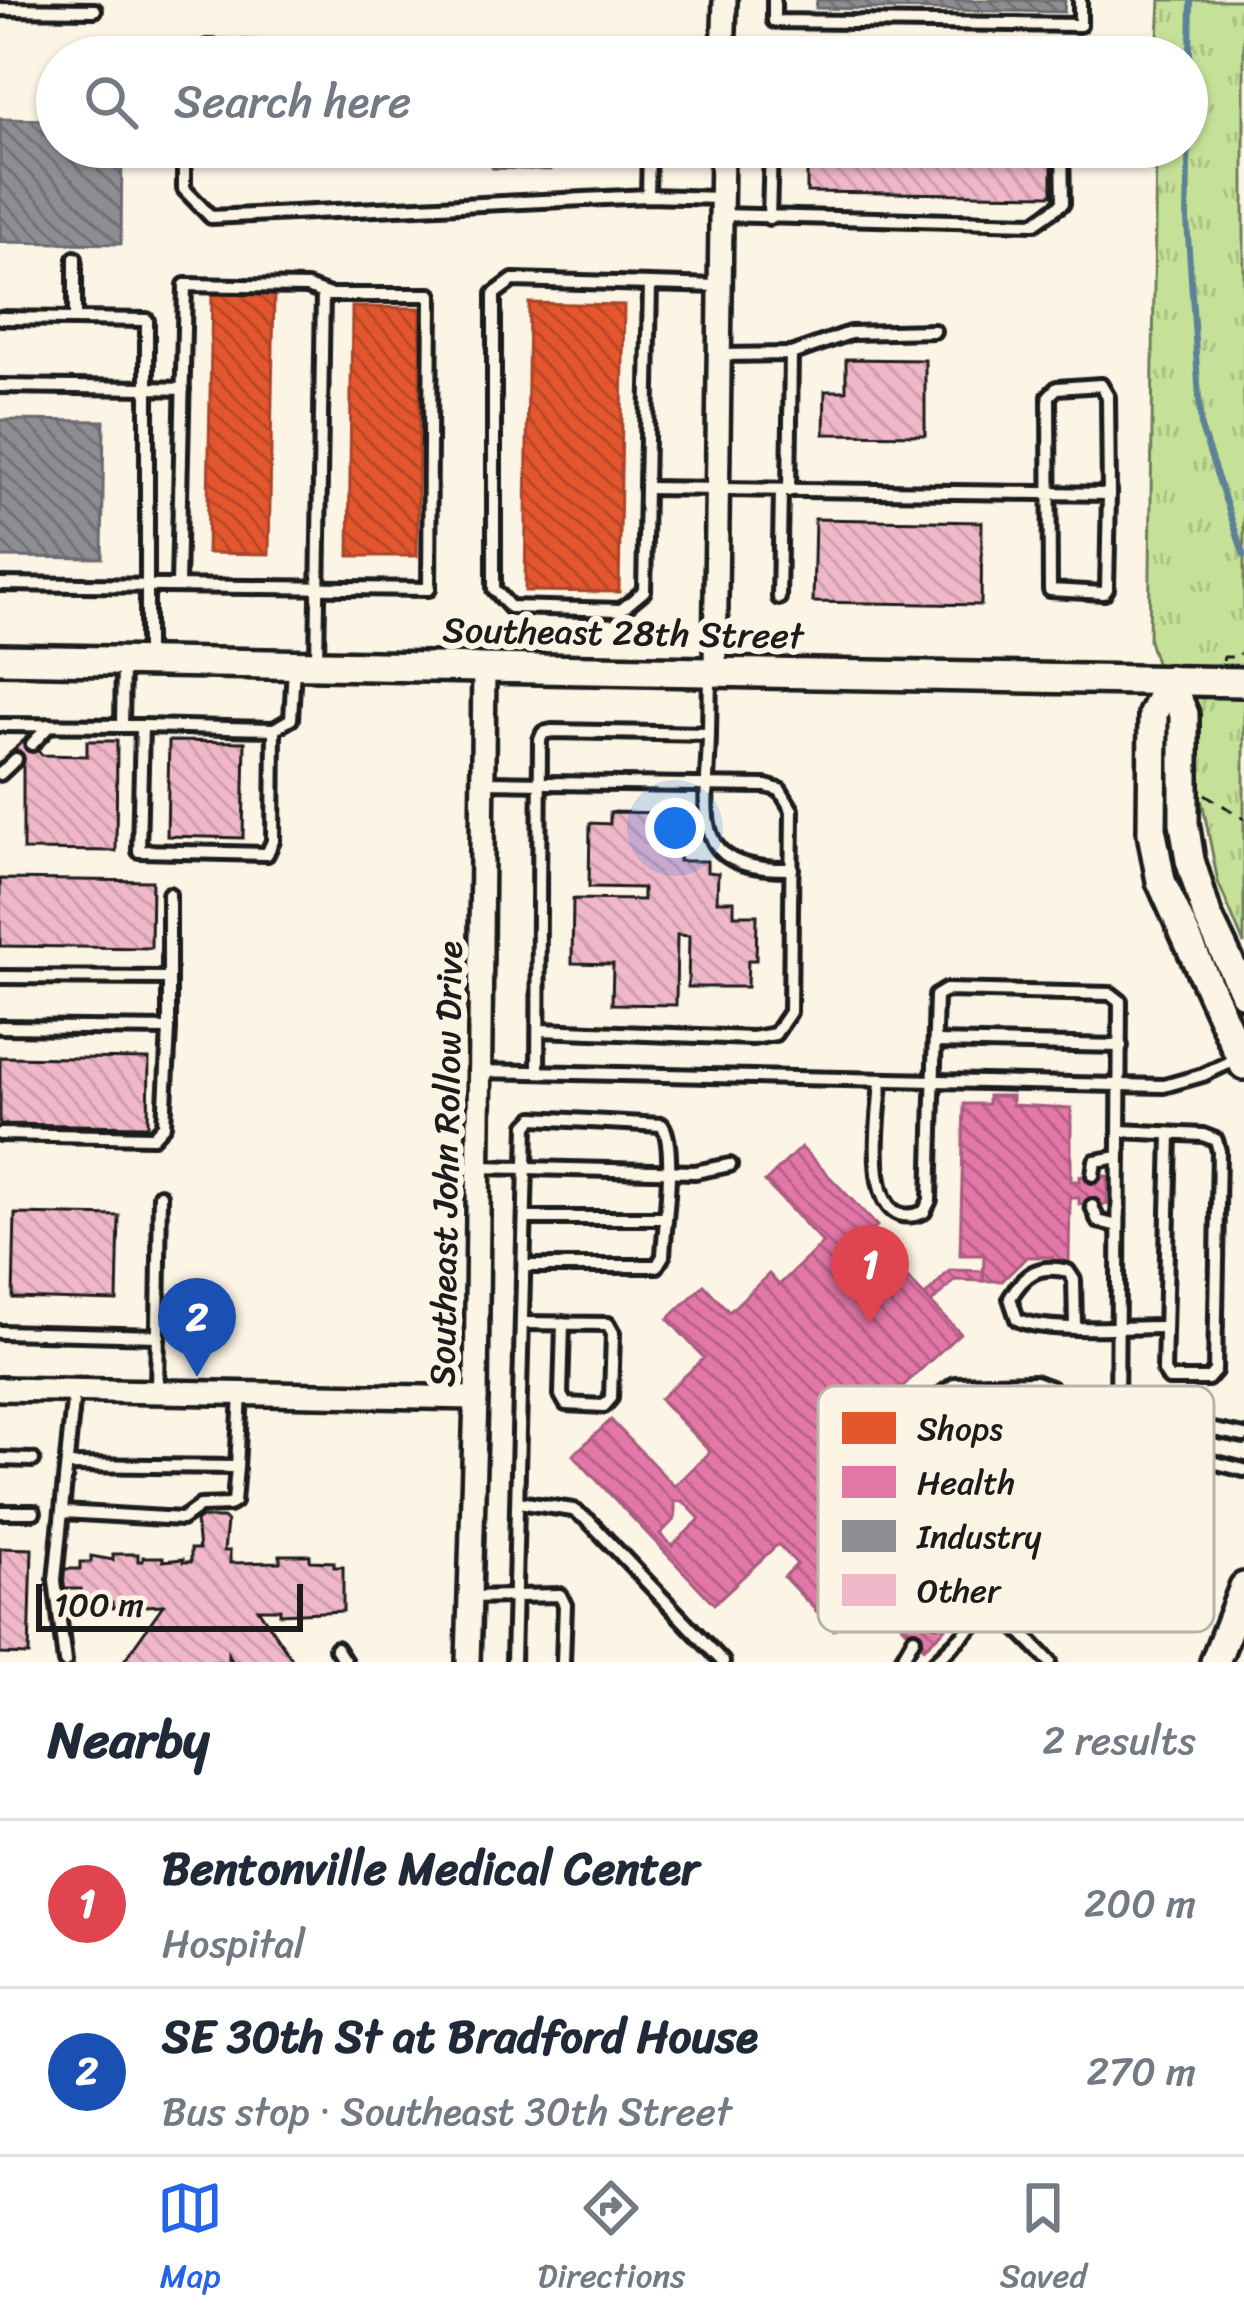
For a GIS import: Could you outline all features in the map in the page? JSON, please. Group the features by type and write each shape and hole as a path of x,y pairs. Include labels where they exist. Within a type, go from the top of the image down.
{"main road":[{"name":"Southeast 28th Street","path":"0,659 1169,680 1233,674"},
{"path":"1169,680 1184,714 1184,824 1190,860 1207,915 1244,993"},
{"path":"1169,680 1153,714 1152,832 1161,881 1243,1059"},
{"path":"1215,1662 1244,1587"}],"street":[{"path":"724,36 725,0"},
{"path":"712,670 722,168"},
{"name":"Southeast John Rollow Drive","path":"468,1662 476,1398 484,668"},
{"path":"0,1389 476,1398"}],"lane":[{"path":"774,0 774,21 1080,25 1080,0"},
{"path":"0,9 95,10"},
{"path":"184,168 184,190 211,217 648,196 769,218 1035,223 1063,203 1062,168"},
{"path":"648,196 649,168"},
{"path":"769,218 770,168"},
{"path":"75,258 75,318"},
{"path":"650,284 644,591 621,610 510,608 494,589 494,294 513,280 719,286"},
{"path":"0,584 429,589 431,295 185,285 178,585"},
{"path":"0,725 274,729 291,719 317,587 322,292"},
{"path":"0,318 147,320 146,585 122,726"},
{"path":"718,355 791,355 850,333 934,331"},
{"path":"779,598 791,355"},
{"path":"1101,385 1108,397 1109,494 1107,589 1103,593 1050,590 1049,396 1057,388 1101,385"},
{"path":"0,386 183,389"},
{"path":"646,488 1109,494"},
{"path":"712,670 707,832 714,848 736,862 764,870 791,869"},
{"path":"32,744 50,725"},
{"path":"142,726 139,851 246,854 267,854 273,842 274,729"},
{"path":"538,1072 540,740 544,733 709,734"},
{"path":"0,774 16,759"},
{"path":"483,782 766,786 781,790 792,810 790,1012 775,1034 753,1038 539,1030"},
{"path":"0,1135 160,1134 169,1029 169,894"},
{"path":"0,977 169,978"},
{"path":"881,1080 876,1176 887,1204 896,1213 913,1216 924,1212 929,1200 936,996 946,990 1112,994 1120,1001 1117,1386"},
{"path":"0,1027 169,1029"},
{"path":"935,1042 1121,1046"},
{"path":"480,1071 1122,1086 1179,1083 1243,1059"},
{"path":"513,1662 527,1125 534,1118 662,1126 668,1134 668,1171 663,1256 657,1266 524,1266"},
{"path":"1120,1131 1170,1134 1216,1140 1215,1371 1208,1379 1169,1379 1164,1371 1170,1134"},
{"path":"1093,1174 1095,1161 1119,1157"},
{"path":"478,1167 695,1172 730,1165"},
{"path":"157,1392 160,1196"},
{"path":"1093,1206 1098,1221 1118,1226"},
{"path":"525,1218 665,1218"},
{"path":"1075,1326 1073,1280 1068,1271 1037,1268 1020,1280 1010,1298 1017,1319 1027,1324 1116,1328 1163,1327"},
{"path":"523,1323 563,1323 608,1324 614,1334 611,1398 604,1406 566,1404 561,1395 563,1323"},
{"path":"0,1332 159,1336"},
{"path":"951,1386 1035,1382 1046,1386"},
{"path":"64,1662 56,1580 74,1390"},
{"path":"63,1512 182,1519 200,1506 234,1502 241,1394"},
{"path":"1214,1430 1244,1436"},
{"path":"0,1459 33,1460"},
{"path":"1214,1462 1244,1470"},
{"path":"69,1465 237,1467"},
{"path":"518,1502 573,1510 588,1520 723,1662"},
{"path":"0,1512 34,1512"},
{"path":"470,1597 560,1595 565,1605 563,1662"},
{"path":"935,1662 966,1632"},
{"path":"1021,1632 1050,1662"},
{"path":"901,1662 914,1638"},
{"path":"336,1648 345,1662"}],"path":[{"path":"1233,674 1224,658 1238,657 1244,649"},
{"path":"1198,782 1207,796 1244,819"}],"green space":[{"path":"1160,0 1244,0 1244,944 1218,882 1203,806 1149,641 1156,168 1208,168 1208,36 1158,36"}],"building: Shops":[{"path":"212,293 274,294 269,554 207,553"},
{"path":"529,303 624,305 619,592 525,591"},
{"path":"352,307 421,308 417,556 349,556"}],"building: Health":[{"path":"988,1096 1012,1096 1012,1105 1071,1108 1071,1181 1080,1181 1080,1176 1108,1176 1107,1204 1079,1204 1079,1198 1070,1198 1069,1264 1051,1263 1052,1257 1027,1257 1002,1281 983,1281 984,1255 960,1255 964,1104 988,1104"},
{"path":"801,1147 877,1226 867,1236 960,1333 903,1386 818,1386 818,1613 784,1577 797,1564 778,1544 714,1604 573,1455 611,1420 674,1486 710,1452 660,1399 704,1358 668,1319 704,1285 729,1312 769,1274 779,1285 823,1243 765,1182","holes":["683,1501 700,1519 672,1546 660,1534 675,1519 675,1502"]},
{"path":"950,1270 983,1271 983,1281 955,1280 931,1303 925,1296"},
{"path":"909,1632 942,1632 924,1648"}],"building: Industry":[{"path":"817,0 1065,0 1064,12 816,8"},
{"path":"0,119 36,120 36,168 122,168 121,244 0,242"},
{"path":"0,420 104,421 102,558 0,557"}],"building: Other":[{"path":"807,168 1052,168 1052,195 807,192"},
{"path":"846,359 925,360 925,435 824,434 825,391 846,391"},
{"path":"815,519 982,522 981,605 813,602"},
{"path":"26,738 42,755 87,756 87,741 117,741 116,851 23,850 23,766 10,753"},
{"path":"169,741 245,742 243,838 167,836"},
{"path":"610,812 666,813 665,844 680,844 679,861 707,861 707,872 718,873 717,901 734,901 734,915 757,915 756,960 748,960 747,987 688,987 689,936 677,935 676,1005 612,1004 613,964 572,963 573,899 643,900 643,888 589,887 590,823 610,824"},
{"path":"0,879 152,881 151,948 0,946"},
{"path":"0,1057 149,1059 148,1126 0,1124"},
{"path":"15,1214 119,1216 117,1301 13,1298"},
{"path":"196,1521 227,1522 224,1551 230,1551 230,1563 280,1562 280,1555 310,1555 310,1561 343,1567 343,1611 280,1614 280,1609 258,1609 294,1662 233,1662 228,1654 228,1662 123,1662 163,1605 112,1608 112,1603 81,1603 81,1589 59,1589 59,1569 80,1569 80,1562 91,1562 91,1556 113,1560 113,1554 138,1554 138,1561 163,1557 163,1561 191,1562 191,1549 199,1549"},
{"path":"0,1548 32,1549 29,1655 0,1654"}],"waterway":[{"path":"1190,36 1191,0"},
{"path":"1188,168 1201,428 1244,556"}],"place":[{"name":"Bentonville Medical Center","path":"870,1324"},
{"name":"SE 30th St at Bradford House","path":"197,1377"}]}
